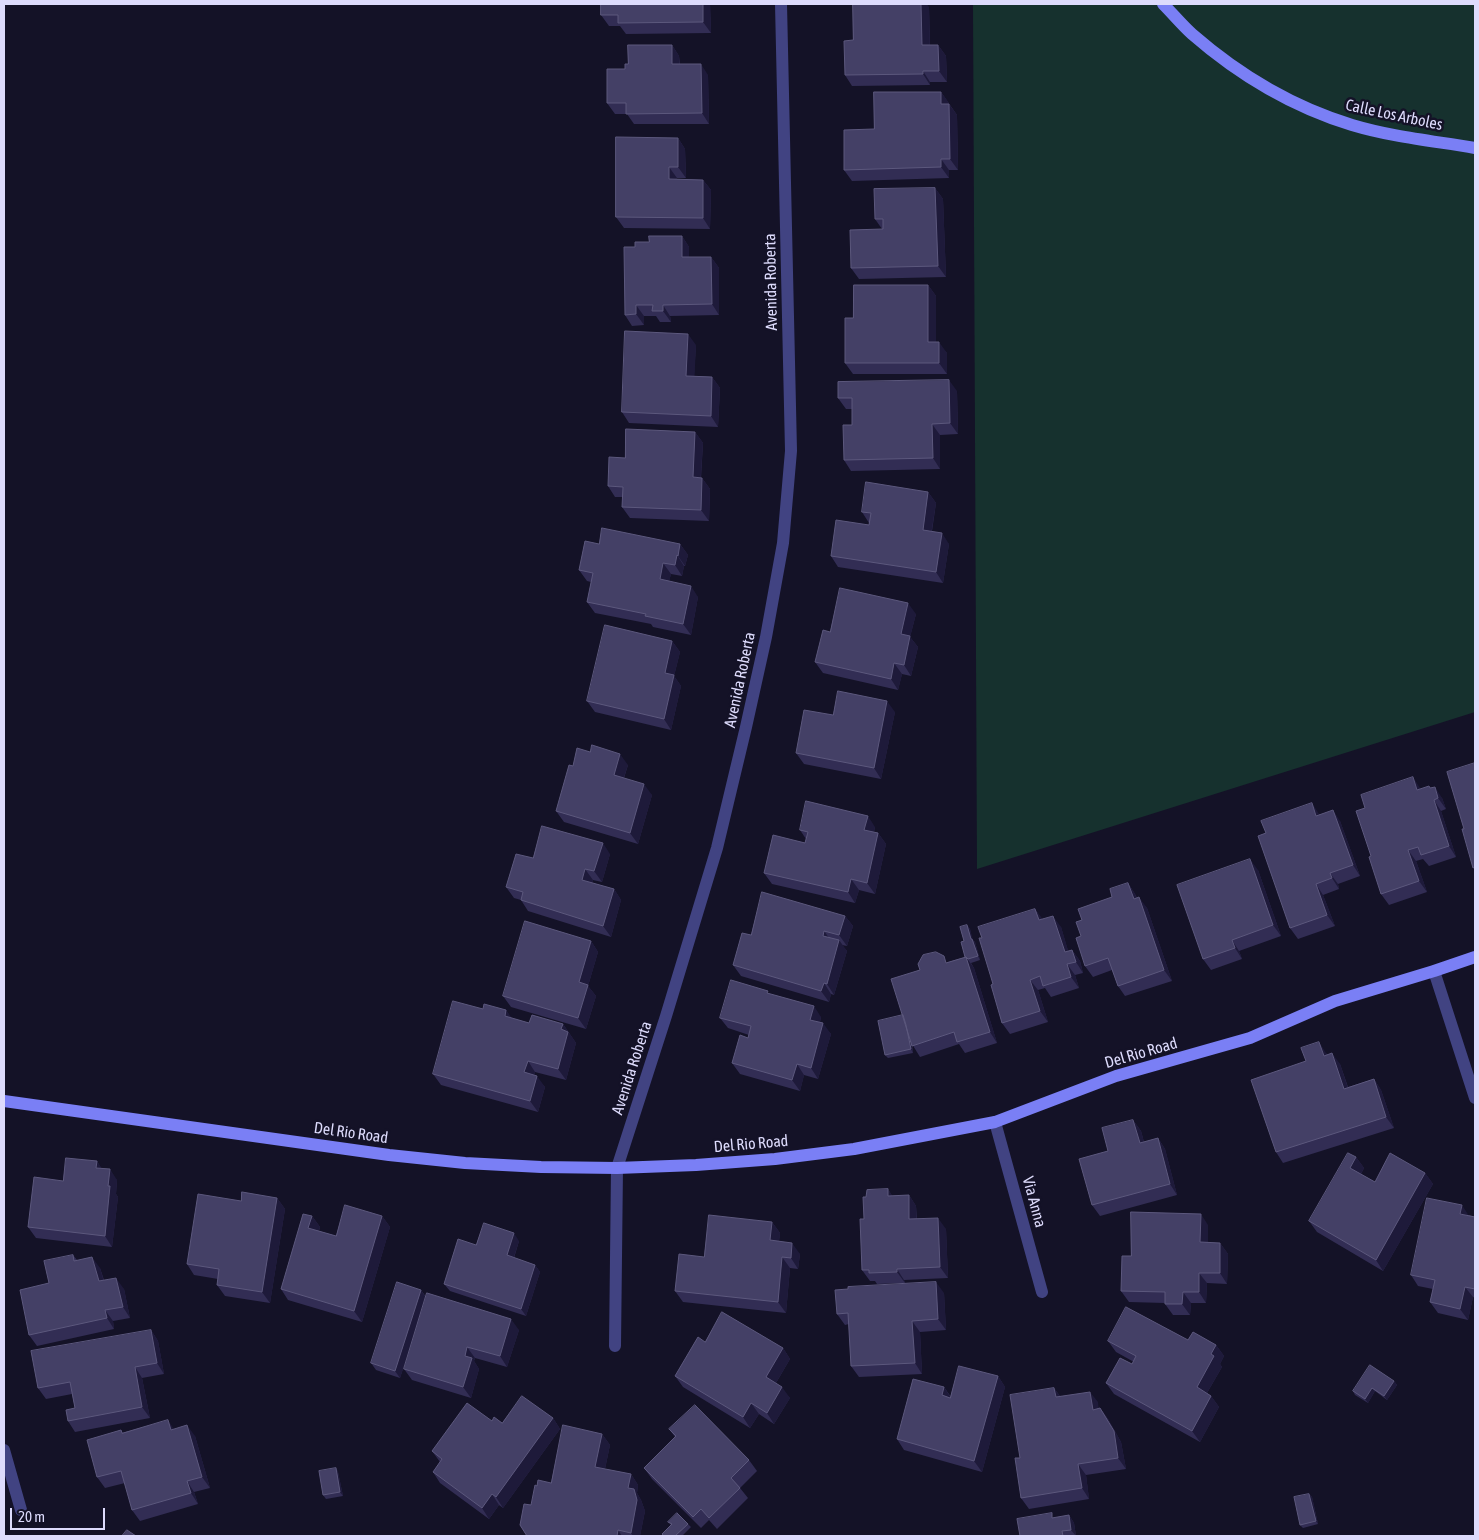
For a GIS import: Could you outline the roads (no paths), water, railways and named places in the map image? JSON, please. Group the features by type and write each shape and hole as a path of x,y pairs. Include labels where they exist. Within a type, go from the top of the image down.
{"main road":[{"name":"Calle Los Arboles","path":"1163,4 1191,33 1223,59 1256,82 1292,102 1322,115 1353,125 1385,133 1475,148"},
{"name":"Del Rio Road","path":"4,1101 389,1155 465,1163 617,1168 775,1159 854,1149 995,1122 1116,1076 1250,1038 1335,1001 1475,957"}],"street":[{"name":"Avenida Roberta","path":"615,1346 617,1168 717,848 766,637 783,543 791,451 781,4"},
{"path":"1434,971 1475,1098"},
{"name":"Via Anna","path":"995,1122 1042,1292"},
{"path":"4,1450 21,1510"}]}
